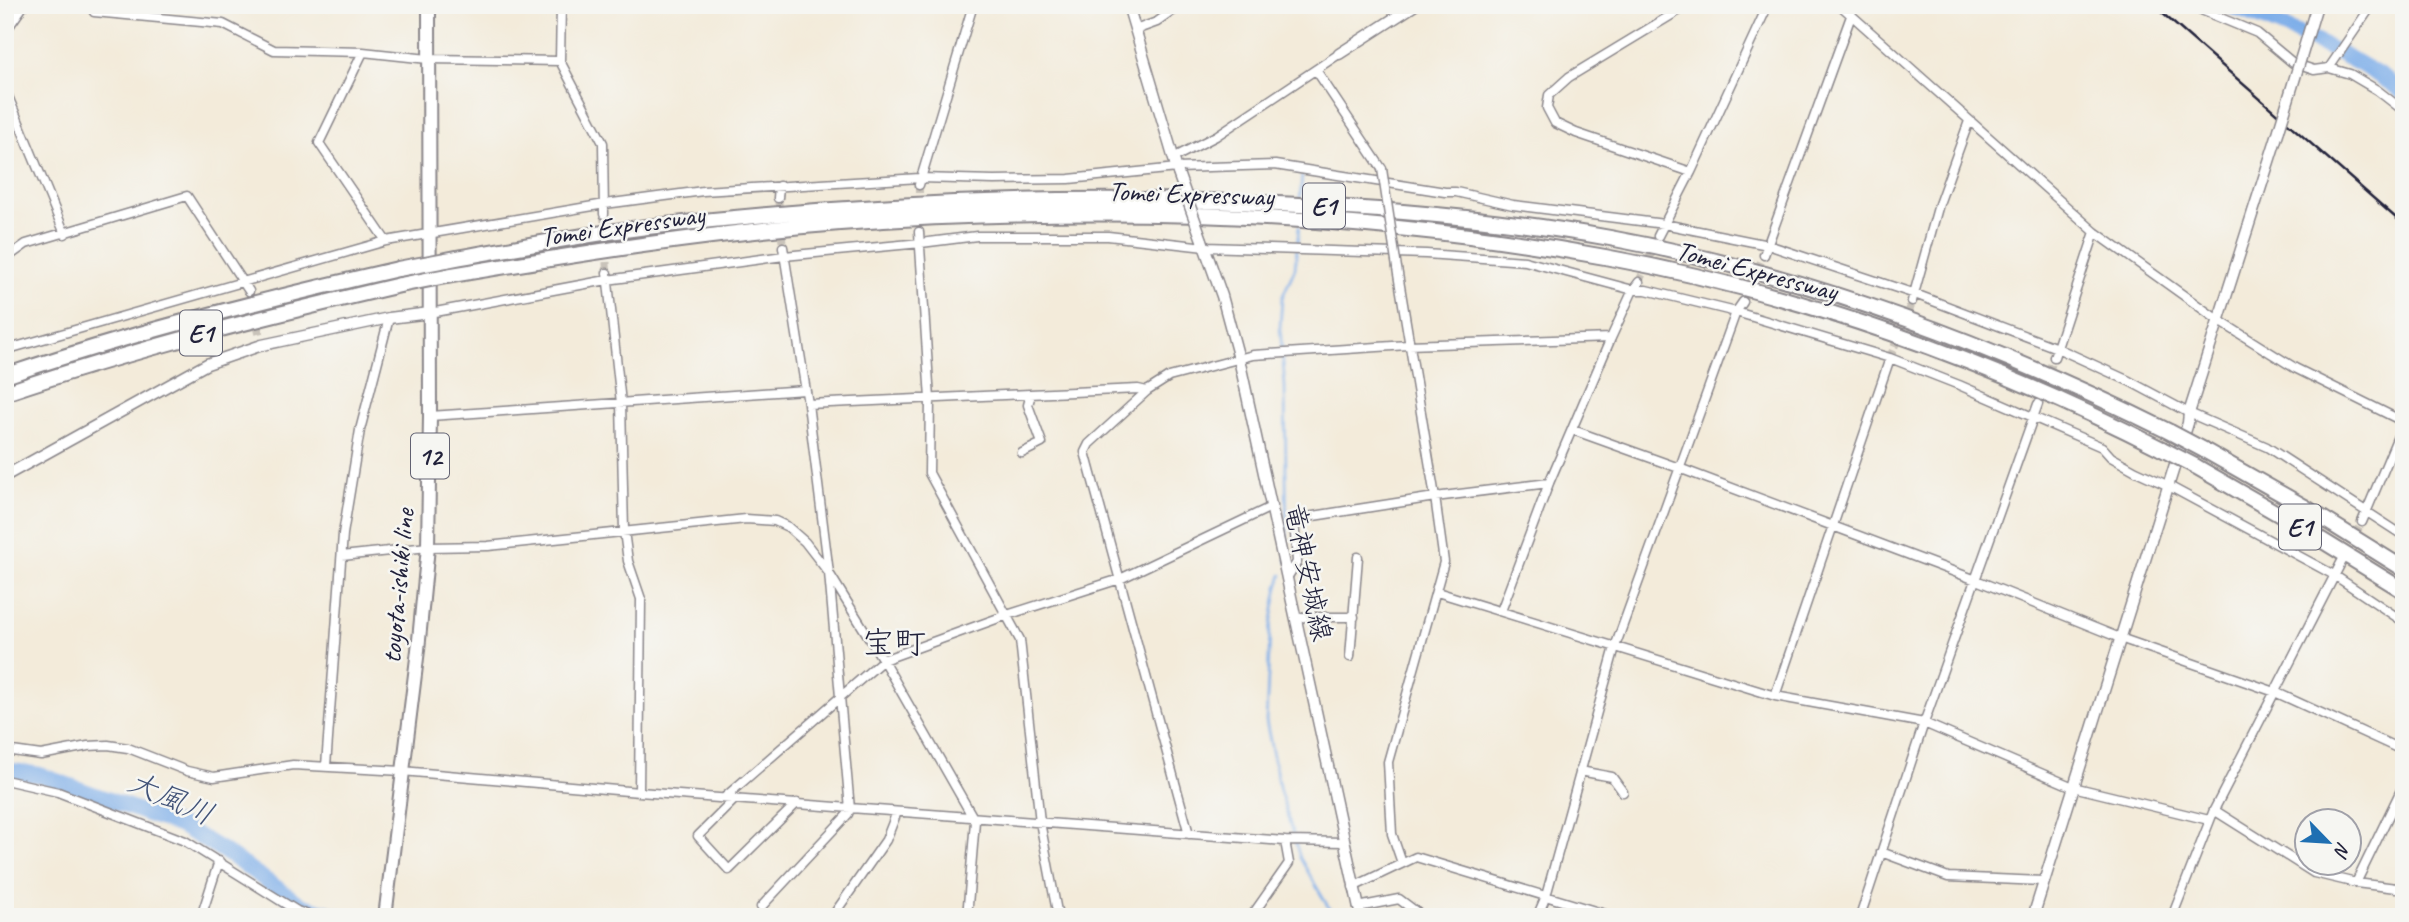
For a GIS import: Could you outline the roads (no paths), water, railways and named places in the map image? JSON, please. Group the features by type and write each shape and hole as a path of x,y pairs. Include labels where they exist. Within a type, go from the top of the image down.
{"highway":[{"name":"Tomei Expressway","path":"5,376 182,322 315,288 446,260 643,228 837,208 1116,198 1405,211 1612,238 1819,289 1900,316 2004,356 2170,432 2303,506 2404,569"},
{"name":"Tomei Expressway","path":"5,393 134,352 400,285 644,244 836,224 941,218 1111,214 1307,221 1469,236 1606,257 1674,271 1811,308 1893,335 1996,373 2069,404 2162,449 2294,523 2404,591"}],"main road":[{"name":"toyota-ishiki line","path":"385,911 428,547 429,5"}],"street":[{"path":"5,32 24,5"},
{"path":"89,5 94,12 223,24 274,50 363,52 428,59 560,61"},
{"path":"561,5 560,61 603,143 604,214"},
{"path":"920,181 973,5"},
{"path":"1128,5 1178,171"},
{"path":"1135,30 1157,22 1181,5"},
{"path":"1175,157 1216,136 1415,5"},
{"path":"1688,5 1569,77 1549,95 1547,108 1556,123 1576,133 1691,172"},
{"path":"1658,236 1691,172 1768,5"},
{"path":"1840,5 2095,232 2218,320 2295,368 2404,422 2362,522"},
{"path":"2189,5 2257,33 2293,63 2314,71 2329,68 2343,71 2361,79 2404,111"},
{"path":"2033,917 2317,5"},
{"path":"2329,68 2372,5"},
{"path":"1764,256 1851,16"},
{"path":"363,52 319,143 386,240"},
{"path":"1316,70 1382,169 1444,562 1388,762 1392,834 1402,863"},
{"path":"5,89 65,234"},
{"path":"1913,298 1939,204 1969,121"},
{"path":"5,350 386,240 430,235 605,204 703,191 779,186 1069,179 1275,165 1457,192 1513,205 1664,224 1768,245 2057,348 2129,381 2189,413 2267,447 2404,536"},
{"name":"竜神安城線","path":"1178,171 1204,243 1240,359 1360,912"},
{"path":"778,198 779,186"},
{"path":"5,259 26,244 187,196 249,291"},
{"path":"919,232 930,399 929,473 1020,640 1040,822 1058,917"},
{"path":"2054,357 2095,232"},
{"path":"5,476 207,364 261,341 430,313 607,276 783,251 921,243 977,236 1108,236 1426,254 1525,261 1636,286 1891,358 2102,447 2111,457 2128,467 2167,485 2334,575 2404,622"},
{"path":"761,907 848,814 850,808 829,573 806,390 783,251"},
{"path":"607,276 621,403 624,531 628,561 641,599 639,792"},
{"path":"1501,611 1549,483 1636,286"},
{"path":"1537,917 1546,895 1615,646 1736,313 1743,302"},
{"path":"326,766 343,534 360,430 389,318"},
{"path":"1189,834 1085,452 1089,444 1147,391 1169,377 1253,355 1408,345 1611,338"},
{"path":"1775,696 1891,358"},
{"path":"808,404 1138,389 1147,391"},
{"path":"430,416 806,390"},
{"path":"1022,453 1042,443 1028,405 1031,394"},
{"path":"1860,917 1924,723 2038,404"},
{"path":"1573,430 1976,580 2120,638 2276,692 2404,751"},
{"path":"1287,578 1297,562 1294,519 1549,483"},
{"path":"723,798 883,660 1007,615 1120,579 1273,506"},
{"path":"342,556 428,547 488,546 746,519 775,521 797,533 829,573 883,660 975,821 967,917"},
{"path":"1350,657 1358,557"},
{"path":"2173,916 2209,820 2342,561"},
{"path":"1437,592 1775,696 1924,723 2073,787 2209,820"},
{"path":"1296,621 1303,617 1354,617"},
{"path":"5,750 41,755 88,746 118,746 187,771 214,777 293,765 326,766 1189,834 1345,842"},
{"path":"1580,771 1612,777 1623,792"},
{"path":"5,780 43,787 186,841 298,911 313,917"},
{"path":"2356,883 2404,784"},
{"path":"734,799 698,836 729,870 797,803"},
{"path":"2214,810 2314,873 2356,883 2404,889"},
{"path":"832,917 886,840 897,812"},
{"path":"1251,917 1289,863 1285,841"},
{"path":"1881,852 1948,877 2044,881"},
{"path":"1353,887 1416,857 1615,917"},
{"path":"201,917 219,861"},
{"path":"1360,912 1399,899 1423,917"}],"waterway":[{"path":"2227,5 2326,46 2382,77 2404,94"},
{"path":"1300,198 1302,176"},
{"path":"1287,562 1285,386 1280,327 1282,298 1295,268 1299,226"},
{"path":"1282,575 1270,631 1266,721 1280,791 1300,858 1334,917"},
{"name":"大風川","path":"5,770 40,775 181,826 222,850 303,906 342,917"}],"tunnel":[{"path":"919,185 919,208"},
{"path":"778,198 783,247"},
{"path":"604,214 607,273"},
{"path":"1639,282 1655,245"},
{"path":"1743,302 1764,255"},
{"path":"249,291 260,337"},
{"path":"1890,358 1912,301"},
{"path":"2041,394 2054,357"},
{"path":"2344,556 2362,522"}],"railway":[{"path":"2153,5 2404,225"}],"district":[{"name":"宝町","path":"894,642"}]}
